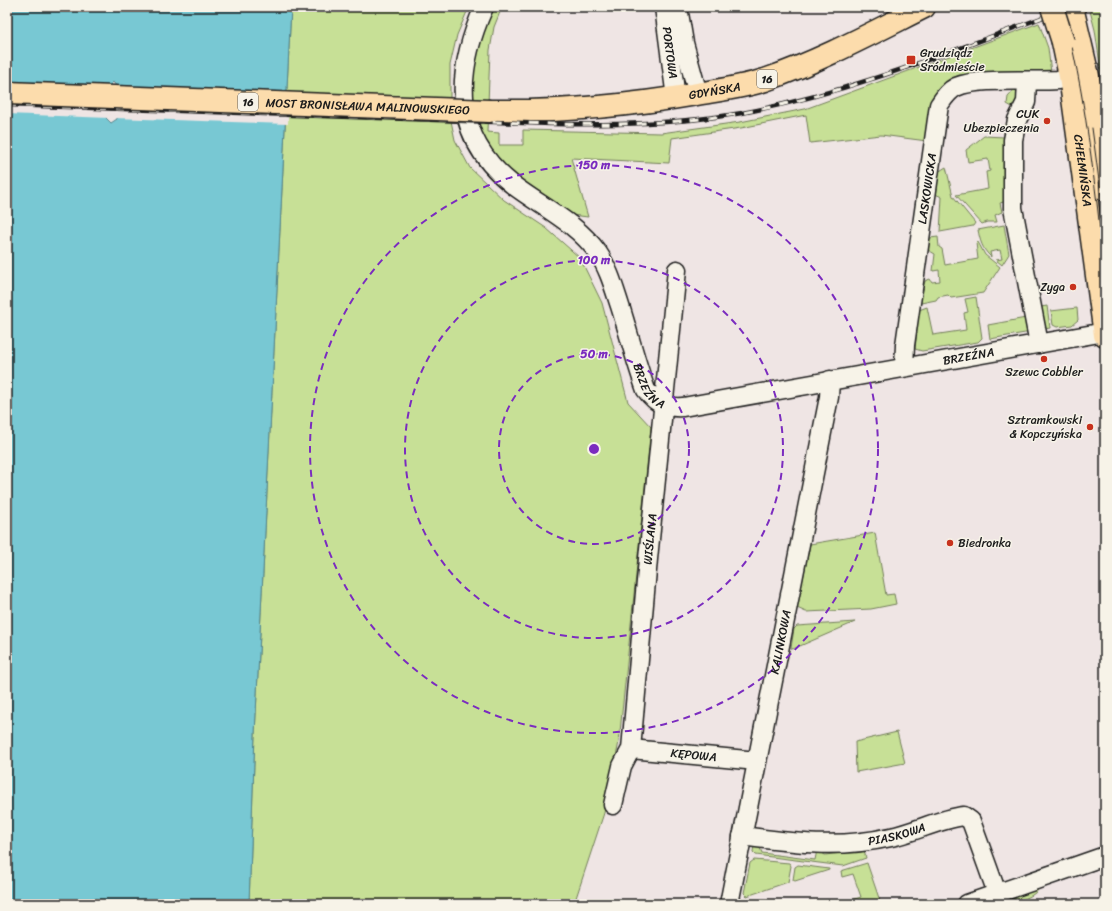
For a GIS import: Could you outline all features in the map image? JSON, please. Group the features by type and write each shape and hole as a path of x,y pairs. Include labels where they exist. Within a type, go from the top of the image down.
{"main road":[{"name":"GDYŃSKA","path":"490,111 572,110 676,98 763,80 801,67 924,7"},
{"name":"CHEŁMIŃSKA","path":"1052,7 1072,38 1088,76 1105,190"},
{"name":"CHEŁMIŃSKA","path":"1072,7 1070,76 1105,335"},
{"name":"MOST BRONISŁAWA MALINOWSKIEGO","path":"7,93 490,111"}],"street":[{"name":"BRZEŹNA","path":"484,7 476,24 466,57 463,85 464,109 472,132 485,156 497,171 513,185 567,222 598,253 607,270 615,292 646,390 656,402 663,406 683,407 1105,332"},
{"name":"PORTOWA","path":"664,7 676,98"},
{"name":"PORTOWA","path":"678,7 684,43 698,94"},
{"name":"LASKOWICKA","path":"904,367 905,345 939,105 945,96 955,88 971,83 1058,80 1070,76"},
{"path":"1027,82 1026,102 1016,120 1013,140 1014,208 1039,344"},
{"name":"WIŚLANA","path":"613,805 622,766 631,749 677,270"},
{"name":"KALINKOWA","path":"729,904 829,397 830,380"},
{"name":"KĘPOWA","path":"631,749 757,761"},
{"name":"PIASKOWA","path":"742,836 815,845 838,845 890,838 951,818 964,816 971,821 997,893"},
{"path":"967,904 1105,856"}],"green space":[{"path":"291,7 469,7 457,35 450,65 450,116 455,140 470,168 504,200 546,228 580,258 602,303 628,402 651,427 619,742 604,813 574,904 249,904 255,734"},
{"path":"493,7 502,7 494,27 490,50 487,132 499,133 499,145 523,145 523,130 661,133 740,122 805,109 1039,23 1048,48 1051,73 959,75 941,87 936,94 931,111 927,141 881,135 810,143 806,115 741,128 672,138 669,163 571,158 588,217 572,215 518,178 494,156 481,133 475,113 471,85 474,56"},
{"path":"1089,7 1105,7 1105,99 1095,30"},
{"path":"1017,87 1020,89 1007,201 1000,203 1002,212 995,215 997,222 987,222 982,224 956,195 988,189 986,172 990,171 988,159 968,162 966,150 984,136 1004,137 1004,125 1009,126 1014,108 1007,104 1008,97"},
{"path":"946,167 953,196 975,223 973,226 940,232 942,197 935,194 938,172"},
{"path":"1004,225 1009,254 1002,265 996,260 1002,259 1000,250 990,252 991,257 983,248 978,230"},
{"path":"938,237 939,247 942,249 945,265 978,259 976,243 978,242 985,255 1000,267 983,293 951,298 948,295 938,297 936,300 921,303 920,301 925,281 930,279 932,282 940,281 939,270 933,271 935,254 928,250 930,238"},
{"path":"976,297 982,338 978,342 922,351 915,349 919,310 927,307 933,335 966,330 964,313 968,312 965,299"},
{"path":"1047,306 1050,328 1040,330 1041,307"},
{"path":"1077,308 1078,320 1072,325 1057,327 1053,325 1051,311"},
{"path":"1026,318 1031,332 990,339 988,325"},
{"path":"875,533 886,595 894,594 896,604 871,609 806,612 797,608 810,544"},
{"path":"855,622 793,649 791,648 794,629 797,626"},
{"path":"897,732 905,763 856,772 855,742"},
{"path":"758,843 762,853 815,860 817,850 825,855 860,851 863,847 866,858 843,866 756,855 753,852 754,844"},
{"path":"754,860 789,863 791,866 788,882 747,896 744,893 750,863"},
{"path":"867,863 881,904 839,904 861,897 853,874 842,877 841,871"},
{"path":"798,865 829,870 795,881 793,880 795,867"},
{"path":"1040,888 1025,899 993,904"}],"water":[{"path":"7,7 291,7 255,734 249,904 7,904","holes":["113,82 118,88 117,119 111,123 106,118 108,87"]}],"pier":[{"path":"7,83 110,87 109,118 7,114"},
{"path":"116,88 289,93 288,124 114,118"}],"tram line":[{"path":"1062,7 1083,104 1105,270"},
{"path":"1092,128 1102,203"}],"railway":[{"path":"7,105 551,124 623,124 695,120 742,113 784,104 867,81 1071,7"}],"place":[{"name":"Grudziądz Śródmieście","path":"911,60"},
{"name":"CUK Ubezpieczenia","path":"1047,121"},
{"name":"Zyga","path":"1073,287"},
{"name":"Szewc Cobbler","path":"1044,359"},
{"name":"Sztramkowski & Kopczyńska","path":"1090,427"},
{"name":"Biedronka","path":"950,543"}]}
